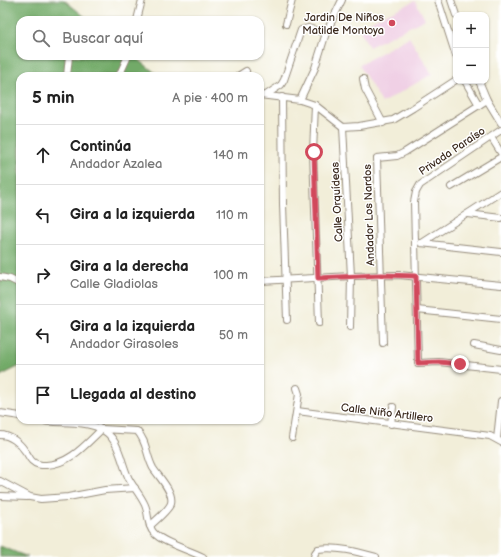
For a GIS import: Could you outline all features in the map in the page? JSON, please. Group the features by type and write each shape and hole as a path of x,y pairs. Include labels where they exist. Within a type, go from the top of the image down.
{"street":[{"path":"138,16 142,0"},
{"path":"286,24 292,0"},
{"path":"300,100 315,68 326,33 342,0"},
{"path":"438,0 453,48"},
{"path":"451,0 455,12"},
{"path":"264,94 281,85 284,80 301,30 308,28 326,33"},
{"path":"67,72 68,60"},
{"path":"121,72 126,60"},
{"path":"363,79 365,89 383,123"},
{"path":"264,95 300,100 315,105 343,126 359,126 383,123 393,120 453,82"},
{"path":"467,84 479,105 487,100"},
{"path":"479,84 501,123"},
{"path":"282,97 283,204 287,320"},
{"path":"315,105 314,167 319,323"},
{"name":"Andador Los Nardos","path":"383,344 377,158 393,156 405,152 479,105"},
{"name":"Calle Orquídeas","path":"343,126 351,276 350,327"},
{"name":"Privada Paraíso","path":"419,242 414,202 416,192 420,185 501,130"},
{"path":"452,187 501,157 491,137"},
{"path":"419,242 468,214 501,192"},
{"path":"468,214 501,218"},
{"path":"419,242 501,252"},
{"path":"419,242 416,276 418,363 439,362 501,369"},
{"path":"264,281 381,275 416,276 501,285"},
{"path":"0,277 16,282"},
{"path":"417,310 501,319"},
{"path":"474,345 501,350"},
{"path":"292,438 300,394 297,388"},
{"path":"499,440 501,401"},
{"path":"391,424 393,407"},
{"name":"Calle Niño Artillero","path":"297,411 490,436 499,440"},
{"path":"0,413 16,415"},
{"path":"82,424 102,429 137,431 143,437 151,465 171,497 169,507 150,526"},
{"path":"0,435 6,435 16,441 25,450 31,460 37,464 44,465 64,461 75,454 102,429"},
{"path":"102,429 113,439 118,447 128,476 145,505 153,533 159,538 203,557"},
{"path":"0,481 30,497"},
{"path":"0,496 41,499 68,497 105,490 135,488"},
{"path":"314,557 318,549 324,548 349,554 376,557"}],"shaded area":[{"name":"Jardin De Niños Matilde Montoya","path":"415,1 425,19 369,47 358,27"},
{"path":"409,37 432,74 382,103 359,65"}],"green space":[{"path":"0,0 64,0 84,16 16,16 16,60 139,60 154,72 16,72 16,368 0,376"},
{"path":"0,546 28,557 0,557"}],"place":[{"name":"Jardin De Niños Matilde Montoya","path":"392,23"}],"route":[{"path":"314,152 318,278 381,275 416,276 418,363 439,362 460,364"}]}
